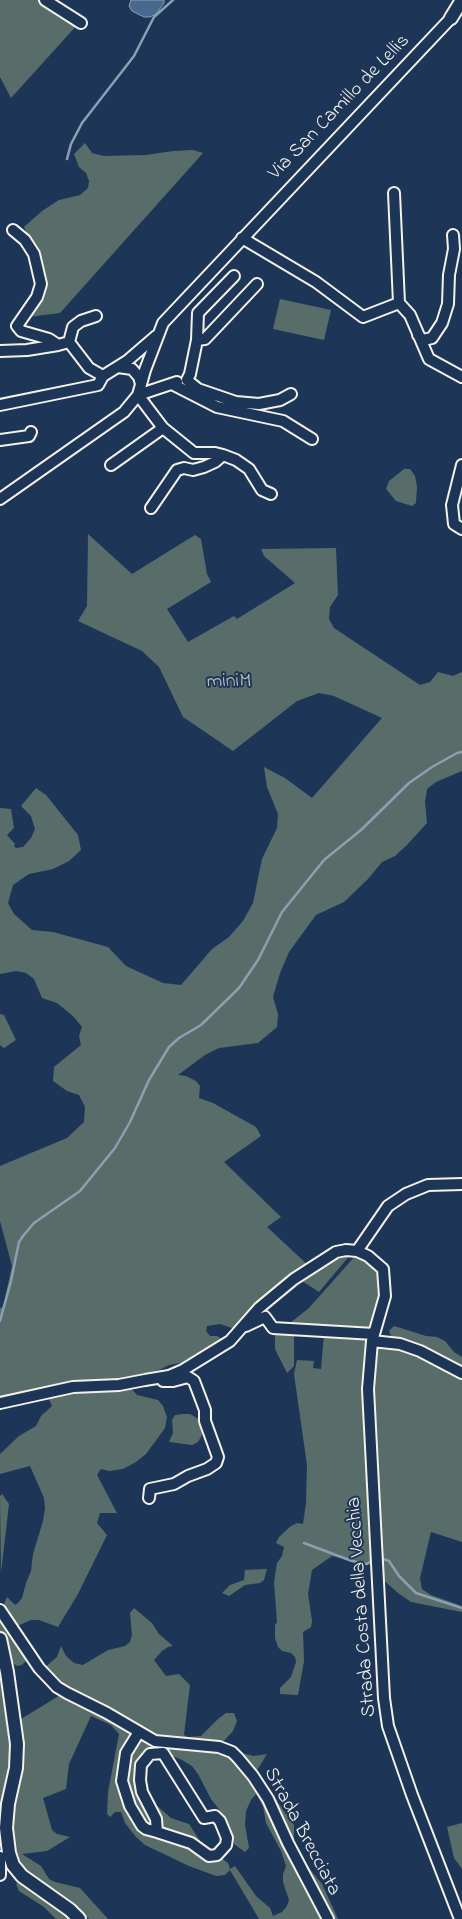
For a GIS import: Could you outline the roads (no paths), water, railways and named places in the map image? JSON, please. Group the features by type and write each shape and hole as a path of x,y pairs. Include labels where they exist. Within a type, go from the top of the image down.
{"main road":[{"name":"Via San Camillo de Lellis","path":"451,18 462,0"},
{"path":"0,1638 7,1672 17,1744 16,1768 3,1843 13,1865 19,1873 70,1910 79,1919"}],"street":[{"path":"45,0 82,22"},
{"name":"Via San Camillo de Lellis","path":"0,499 124,412 138,395 146,366 164,323 451,18"},
{"path":"394,193 399,303 410,315 429,359 462,377"},
{"path":"13,230 25,240 34,254 41,284 37,297 18,326 21,331 63,344 90,368 103,376"},
{"path":"418,335 423,340 432,338 442,323 448,304 449,275 454,250 453,235"},
{"path":"242,238 316,282 363,318 399,303"},
{"path":"234,276 198,313 196,340 190,374 187,380 138,395 163,428 194,453 215,453 236,460 249,469 262,490 271,494"},
{"path":"196,340 205,339 257,284"},
{"path":"63,344 73,327 96,316"},
{"name":"Via San Camillo de Lellis","path":"0,405 98,385 103,376 127,362 159,334"},
{"path":"0,351 27,350 63,344"},
{"name":"Via San Camillo de Lellis","path":"127,362 146,366"},
{"path":"118,367 127,365 146,366"},
{"path":"118,367 132,369 141,384"},
{"path":"187,380 198,389 236,402 259,404 280,400 291,394"},
{"path":"172,384 217,407 283,421 312,439"},
{"path":"111,465 163,428"},
{"path":"0,440 29,436 31,432"},
{"path":"151,508 177,470 184,468 193,470 204,467 223,456"},
{"path":"462,465 452,505 454,524 462,529"},
{"path":"0,1403 73,1387 119,1385 169,1376 192,1365 230,1341 259,1308 294,1278 336,1252 346,1250 357,1251 388,1206 400,1198 428,1186 462,1184"},
{"name":"Strada Costa della Vecchia","path":"357,1251 368,1256 384,1269 385,1278 386,1296 373,1338 369,1363 368,1398 384,1698 388,1726 412,1795 460,1919"},
{"path":"240,1329 265,1317 273,1328 373,1338 420,1351 462,1373"},
{"path":"145,1380 174,1381 188,1377 194,1381 205,1410 205,1421 218,1457 216,1463 207,1469 174,1484 150,1489 149,1498"},
{"name":"Strada Brecciata","path":"0,1610 38,1668 57,1686 149,1739 163,1743 219,1747 232,1752 253,1776 268,1799 324,1916"},
{"path":"139,1732 126,1753 122,1771 122,1788 142,1826 146,1829 191,1843 210,1856 217,1855 226,1845 227,1838 220,1821 215,1816 204,1818 166,1756 157,1752 150,1754 144,1759 141,1764 140,1776 142,1792 156,1819 157,1832"},
{"path":"0,1857 0,1875"}],"water":[{"path":"131,0 164,0 164,3 156,14 144,17 132,11 129,6"}],"waterway":[{"path":"67,159 71,144 82,123 134,56 154,17 173,0"},
{"path":"0,1321 19,1242 34,1223 80,1191 115,1148 130,1122 149,1080 169,1047 179,1038 201,1025 239,988 258,960 282,912 324,860 361,830 409,783 432,767 462,752"},
{"path":"304,1543 352,1561 367,1564 373,1560"},
{"path":"383,1559 389,1561 399,1576 416,1593 462,1608"}],"park label":[{"name":"miniM","path":"229,683"}]}
